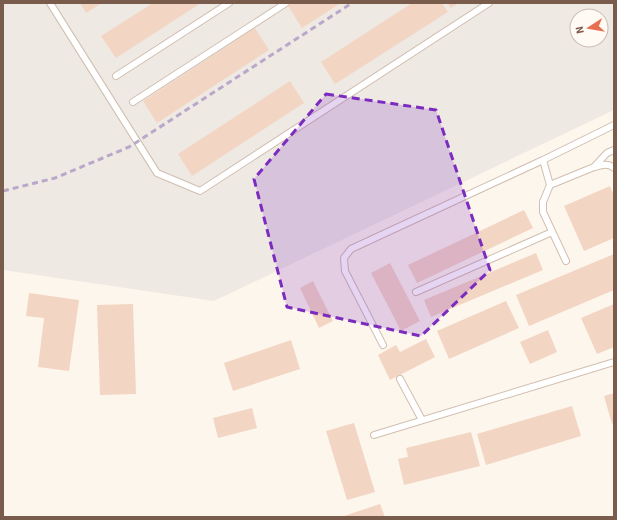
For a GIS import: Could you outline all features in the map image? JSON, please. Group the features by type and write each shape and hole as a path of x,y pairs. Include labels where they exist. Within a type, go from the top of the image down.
{"lane":[{"path":"50,3 157,173 200,191 489,3"},
{"path":"116,76 228,3"},
{"path":"133,102 286,3"},
{"path":"383,345 345,271 344,258 351,249 543,160 614,125"},
{"path":"594,167 606,153 614,150"},
{"path":"543,160 550,185"},
{"path":"566,261 543,212 545,194 550,185 594,167 604,164 614,168"},
{"path":"416,292 552,232"},
{"path":"374,435 614,362"},
{"path":"400,379 422,420"}],"highlighted area":[{"path":"326,94 436,110 490,270 421,336 287,307 254,179"}],"shaded area":[{"path":"3,3 614,3 614,110 214,301 3,270"}],"building":[{"path":"80,3 102,3 86,13"},
{"path":"153,3 201,3 116,58 101,36"},
{"path":"292,3 341,3 302,28 288,6"},
{"path":"412,3 442,3 448,12 335,84 321,62"},
{"path":"447,3 459,3 451,8"},
{"path":"255,28 269,50 157,123 143,101"},
{"path":"290,81 304,103 192,176 178,154"},
{"path":"610,186 614,196 614,238 584,251 564,206"},
{"path":"524,210 533,228 417,283 408,265"},
{"path":"536,253 543,270 431,317 424,300"},
{"path":"614,254 614,290 529,326 516,295"},
{"path":"390,263 420,321 401,331 371,273"},
{"path":"313,281 333,321 319,328 300,288"},
{"path":"29,293 79,300 69,371 38,367 44,318 26,316"},
{"path":"506,301 519,328 449,359 437,331"},
{"path":"133,304 136,394 100,395 97,305"},
{"path":"614,304 614,347 597,354 581,318"},
{"path":"548,330 557,352 530,364 520,342"},
{"path":"426,339 435,357 390,380 378,355 396,345 400,352"},
{"path":"291,340 300,369 233,391 224,363"},
{"path":"614,393 614,423 612,424 604,396"},
{"path":"572,406 581,436 486,465 477,434"},
{"path":"252,408 257,428 218,438 213,418"},
{"path":"354,423 375,492 347,500 326,431"},
{"path":"471,432 480,466 404,485 398,459 408,457 406,448"},
{"path":"380,504 385,517 341,517"}],"railway":[{"path":"3,191 55,178 129,147 352,3"}]}
